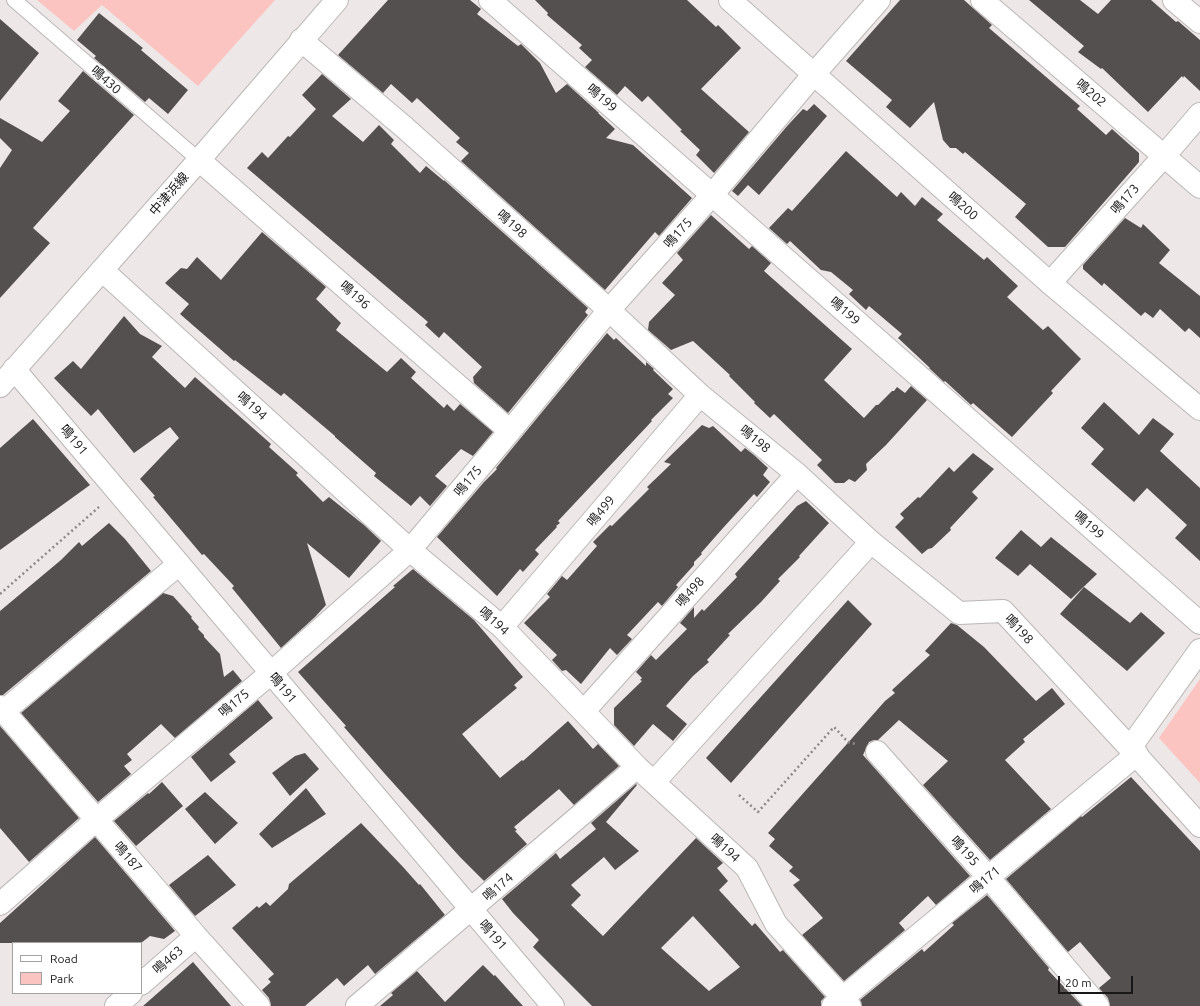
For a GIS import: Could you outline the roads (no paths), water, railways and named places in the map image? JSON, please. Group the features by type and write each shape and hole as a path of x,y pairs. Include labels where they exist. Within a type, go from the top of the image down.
{"street":[{"name":"中津浜線","path":"0,386 199,160 337,0"},
{"name":"鳴199","path":"490,0 1200,624"},
{"name":"鳴200","path":"730,0 1050,283 1200,409"},
{"name":"鳴175","path":"0,904 96,820 271,673 410,550 609,310 712,195 814,74 879,0"},
{"name":"鳴202","path":"982,0 1200,187"},
{"path":"1174,0 1200,22"},
{"name":"鳴198","path":"301,40 404,127 609,310 700,394 797,474 871,542 959,613 1003,611 1133,751 1200,826"},
{"name":"鳴173","path":"1050,283 1200,114"},
{"name":"鳴196","path":"199,160 510,431"},
{"name":"鳴194","path":"102,270 410,550 502,627 637,767 746,868 776,924 842,1003"},
{"name":"鳴191","path":"14,369 553,1006"},
{"name":"鳴499","path":"502,627 700,394"},
{"name":"鳴498","path":"584,711 797,474"},
{"path":"654,782 871,542"},
{"path":"2,709 180,564"},
{"name":"鳴171","path":"842,1003 1133,751 1200,650"},
{"name":"鳴187","path":"2,709 196,936 259,1006"},
{"name":"鳴195","path":"877,752 988,877 1098,1006"},
{"name":"鳴174","path":"357,1006 637,767"},
{"name":"鳴463","path":"142,983 196,936"},
{"path":"116,1006 129,994"}],"lane":[{"name":"鳴430","path":"14,0 199,160"}]}
